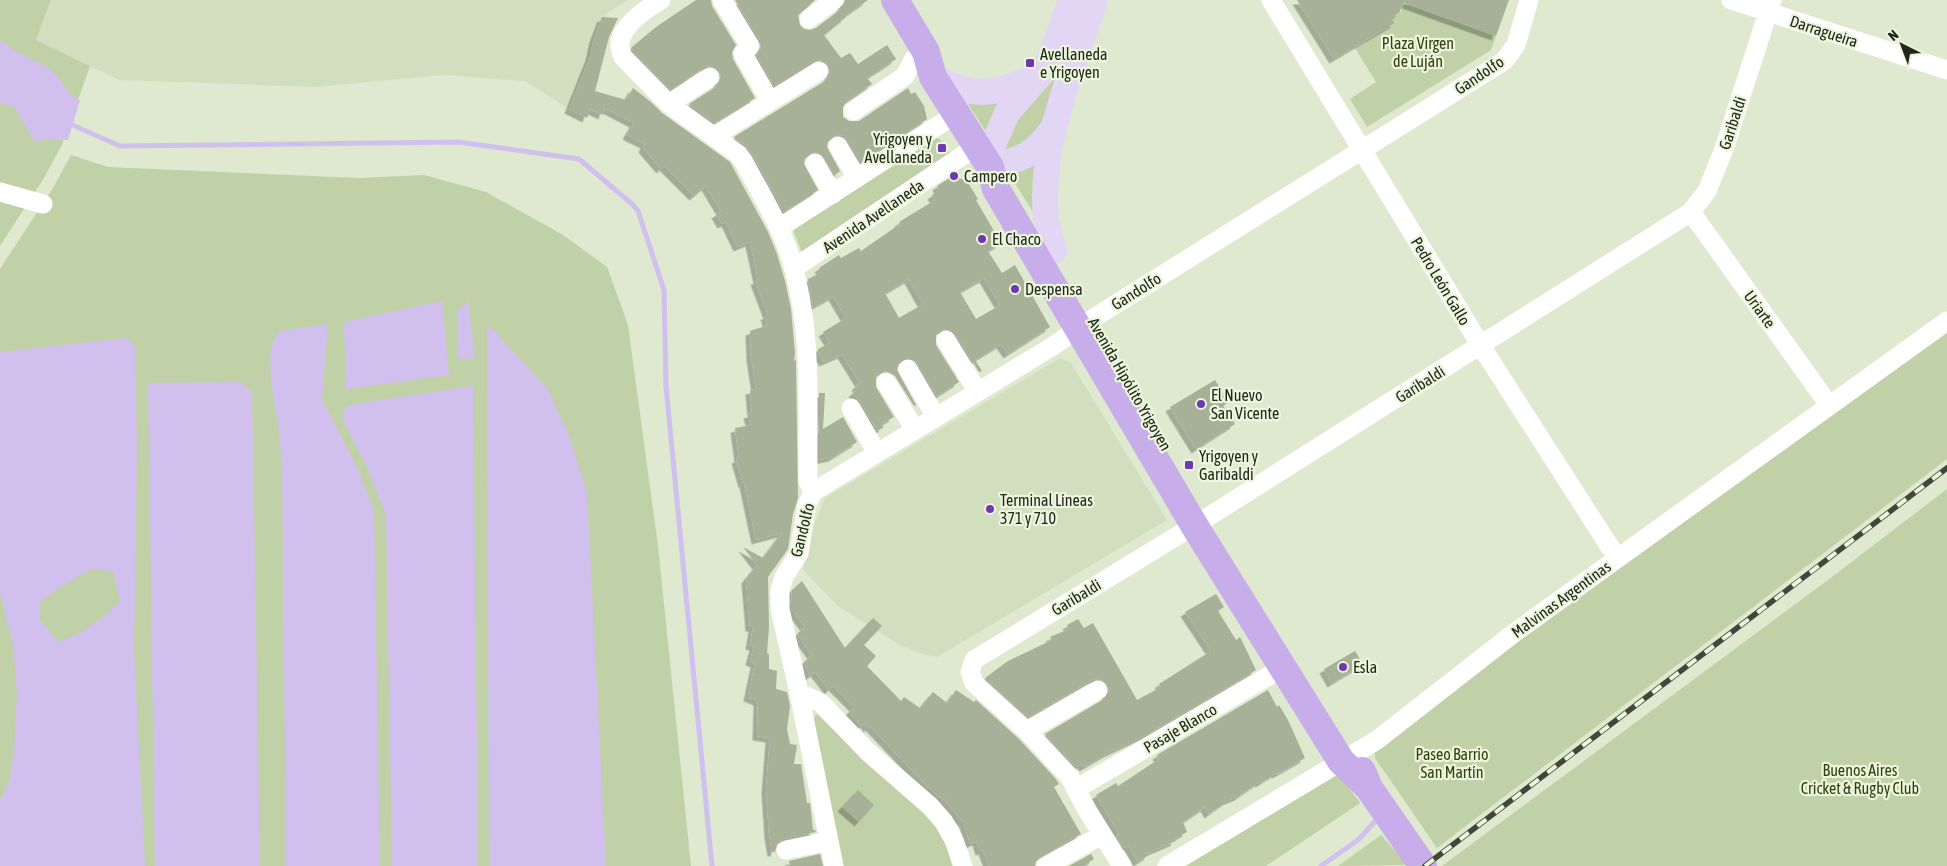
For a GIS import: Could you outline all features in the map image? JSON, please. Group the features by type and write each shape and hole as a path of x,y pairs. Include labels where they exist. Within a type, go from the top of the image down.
{"main road":[{"name":"Avenida Hipólito Yrigoyen","path":"877,0 956,114 983,157 996,189 1085,323 1284,667 1423,866"},
{"name":"Avenida Hipólito Yrigoyen","path":"895,0 926,52 923,69"},
{"path":"983,157 993,145 1007,113 1041,74 1050,59 1071,0"},
{"path":"1054,251 1046,218 1046,182 1054,127 1096,0"},
{"path":"923,69 964,90 987,92 1013,87 1041,74"},
{"path":"983,157 1012,161 1035,150 1054,127"},
{"name":"Avenida Hipólito Yrigoyen","path":"983,157 1008,181 1054,251 1085,323"},
{"name":"Avenida Hipólito Yrigoyen","path":"1201,521 1348,757"}],"street":[{"path":"661,0 634,20 620,39 623,57 669,104 738,154 779,228 794,268 805,324 808,481 813,492"},
{"path":"722,0 750,46 744,54 770,101"},
{"path":"809,18 834,0"},
{"name":"Pedro León Gallo","path":"1271,0 1481,346 1617,558"},
{"name":"Gandolfo","path":"834,866 780,609 780,590 784,577 799,553 807,505 813,492 1053,346 1085,323 1504,61 1516,45 1529,0"},
{"name":"Darragueira","path":"1731,0 1770,6 1947,70"},
{"name":"Garibaldi","path":"1027,731 974,683 970,672 974,660 1201,521 1691,212 1707,191 1724,149 1770,6"},
{"path":"853,111 905,76 923,69"},
{"path":"716,135 819,72"},
{"path":"669,104 710,77"},
{"path":"779,228 956,114"},
{"path":"838,146 857,178"},
{"name":"Avenida Avellaneda","path":"794,268 983,157"},
{"path":"816,163 832,194"},
{"path":"0,192 42,204"},
{"name":"Uriarte","path":"1691,212 1829,405"},
{"name":"Malvinas Argentinas","path":"1167,866 1377,740 1514,633 1947,321"},
{"path":"946,340 978,392"},
{"path":"908,369 936,417"},
{"path":"886,382 914,430"},
{"path":"851,408 877,453"},
{"name":"Pasaje Blanco","path":"1076,789 1284,667"},
{"path":"1098,690 1027,731 1069,776 1102,835 1122,866"},
{"path":"799,693 821,703 868,752 930,806 944,822 954,840 963,866"},
{"path":"1046,866 1102,835"},
{"path":"786,850 829,841"}],"shaded area":[{"path":"51,0 628,0 607,13 569,109 525,81 443,75 316,87 119,80 36,40"},
{"path":"0,40 15,51 51,69 70,94 80,100 68,140 34,141 15,108 0,102"},
{"path":"468,300 475,358 458,359 457,312"},
{"path":"442,301 449,375 346,389 344,322"},
{"path":"328,324 322,399 358,470 374,511 380,866 286,866 282,472 270,362 274,339 280,331"},
{"path":"487,324 548,389 571,441 587,493 606,866 489,866"},
{"path":"125,338 133,343 136,351 137,447 134,651 145,866 0,866 0,801 10,779 14,751 17,694 13,644 0,592 0,352","holes":["91,569 113,571 120,601 92,625 58,642 40,620 40,602 54,591"]},
{"name":"Terminal Líneas 371 y 710","path":"1060,358 1071,363 1167,520 937,657 922,654 900,645 838,606 803,570 811,532 825,498"},
{"path":"240,382 252,392 260,866 155,866 148,383"},
{"path":"473,386 478,866 392,866 386,515 368,469 344,422 343,415 345,408 355,404"}],"green space":[{"path":"0,0 51,0 36,40 90,66 62,145 44,178 0,246"},
{"name":"Plaza Virgen de Luján","path":"1404,3 1496,36 1491,50 1367,127 1350,99 1376,82 1355,48 1395,23 1391,18 1401,12"},
{"path":"1066,48 1046,115 1031,142 1000,155 1006,132"},
{"path":"964,98 1008,102 990,138"},
{"path":"934,136 941,140 950,154 803,255 793,230"},
{"path":"1042,154 1038,220 1009,174"},
{"path":"71,155 108,167 359,178 424,175 486,192 563,235 607,267 628,325 658,546 691,866 0,866 0,269 53,188"},
{"name":"Paseo Barrio San Martín","path":"1947,323 1947,459 1437,848 1375,758 1375,752 1381,743"},
{"name":"Buenos Aires Cricket & Rugby Club","path":"1947,489 1947,866 1442,866 1828,580"},
{"path":"817,714 872,767 927,811 948,849 952,866 839,866 813,719"},
{"path":"1340,775 1360,803 1266,866 1181,866 1318,780"},
{"path":"1381,835 1408,865 1338,866"}],"building":[{"path":"696,0 711,0 712,6 736,45 732,52 733,59 755,98 714,123 689,104 717,86 721,77 719,70 710,66 704,67 671,90 633,51 632,47 656,27"},
{"path":"735,0 815,0 798,15 800,25 804,29 810,30 816,28 841,9 845,0 868,0 845,16 824,35 841,58 850,53 858,64 887,45 896,59 867,78 872,84 846,102 843,107 843,117 849,121 859,121 908,88 911,94 915,92 924,106 927,119 861,162 844,136 832,137 828,141 827,147 840,171 835,175 821,154 814,152 809,154 805,158 804,164 818,190 784,212 753,155 745,145 734,137 825,81 829,76 830,70 825,61 818,60 774,86 757,55 761,48 760,40"},
{"path":"1297,0 1509,0 1496,36 1404,3 1399,13 1391,18 1395,23 1334,59"},
{"path":"602,17 618,18 609,37 595,91 626,100 633,88 662,113 730,162 768,232 777,254 791,309 794,361 796,360 798,498 793,514 788,549 768,577 769,627 767,653 769,654 769,669 777,671 776,689 787,692 790,706 787,729 790,744 797,745 794,764 801,764 807,803 810,803 813,830 816,832 783,839 778,842 775,852 772,852 769,834 766,789 770,738 757,736 758,701 748,697 755,663 750,661 754,646 750,645 753,627 750,627 746,579 757,565 743,547 763,558 782,533 756,540 744,483 736,459 739,458 735,428 751,425 748,414 752,413 750,390 756,389 751,356 750,331 768,325 765,315 768,315 755,280 758,280 750,242 738,247 726,222 722,224 716,214 721,211 706,186 694,196 664,166 661,169 643,148 645,144 627,135 634,123 605,108 603,115 590,109 587,118 569,109 590,56"},
{"path":"953,176 967,181 1001,243 988,251 1002,273 1015,265 1050,327 1008,354 1001,344 975,360 982,371 979,372 955,334 946,329 941,330 936,335 936,345 959,382 937,396 917,363 913,359 903,359 899,363 897,370 916,405 914,406 895,376 886,371 881,372 876,377 876,387 894,417 881,424 884,427 877,431 861,402 853,393 858,388 856,386 860,383 842,354 824,362 818,353 818,349 830,343 823,332 846,318 833,296 813,307 808,279 822,272 819,268 839,255 841,258 859,248 861,251 900,224 899,222 935,200 932,195 939,190 937,186","holes":["984,278 1000,305 976,319 960,292","909,279 923,304 899,318 885,293"]},
{"path":"1215,380 1229,402 1223,406 1235,424 1196,449 1170,407"},
{"path":"819,393 825,393 823,429 843,417 857,442 833,457 819,460"},
{"path":"802,581 845,648 873,618 882,626 864,645 876,656 867,666 901,701 904,697 920,708 933,692 947,703 956,690 974,702 976,700 1019,739 1055,778 1059,784 1054,787 1081,834 1041,856 1036,861 1035,866 989,866 983,850 980,851 977,841 970,844 964,823 944,799 922,781 870,726 868,728 865,723 861,726 849,712 854,707 833,686 829,690 815,672 810,676 804,662 812,655 797,634 805,627 791,608 792,590"},
{"path":"1216,594 1224,607 1218,611 1236,640 1240,637 1256,670 1146,735 1084,767 1082,764 1076,767 1045,734 1104,699 1109,690 1108,685 1104,681 1092,680 1028,717 985,678 1008,661 1052,640 1050,637 1069,629 1067,625 1078,619 1084,628 1093,623 1137,700 1161,687 1159,684 1211,651 1185,612"},
{"name":"Esla","path":"1355,651 1363,664 1332,683 1324,669"},
{"path":"1268,690 1277,707 1279,705 1288,720 1305,758 1259,782 1209,814 1205,807 1183,822 1187,832 1174,839 1176,841 1148,853 1149,855 1138,862 1129,846 1124,848 1116,836 1119,834 1096,795 1116,783 1118,786 1159,759 1157,755"},
{"path":"858,790 874,805 859,822 842,807"},
{"path":"820,854 823,866 790,866 789,861"},
{"path":"1091,854 1094,859 1083,866 1069,866"}],"waterway":[{"path":"68,123 120,146 458,142 579,159 632,204 638,211 664,290 666,386 712,866"},
{"path":"1321,866 1358,840 1379,817"}],"railway":[{"path":"1425,866 1947,468"}],"place":[{"name":"Avellaneda e Yrigoyen","path":"1030,63"},
{"name":"Yrigoyen y Avellaneda","path":"942,148"},
{"name":"Campero","path":"954,176"},
{"name":"El Chaco","path":"982,239"},
{"name":"Despensa","path":"1015,289"},
{"name":"El Nuevo San Vicente","path":"1201,404"},
{"name":"Yrigoyen y Garibaldi","path":"1189,465"},
{"name":"Terminal Líneas 371 y 710","path":"990,509"},
{"name":"Esla","path":"1343,667"}]}
